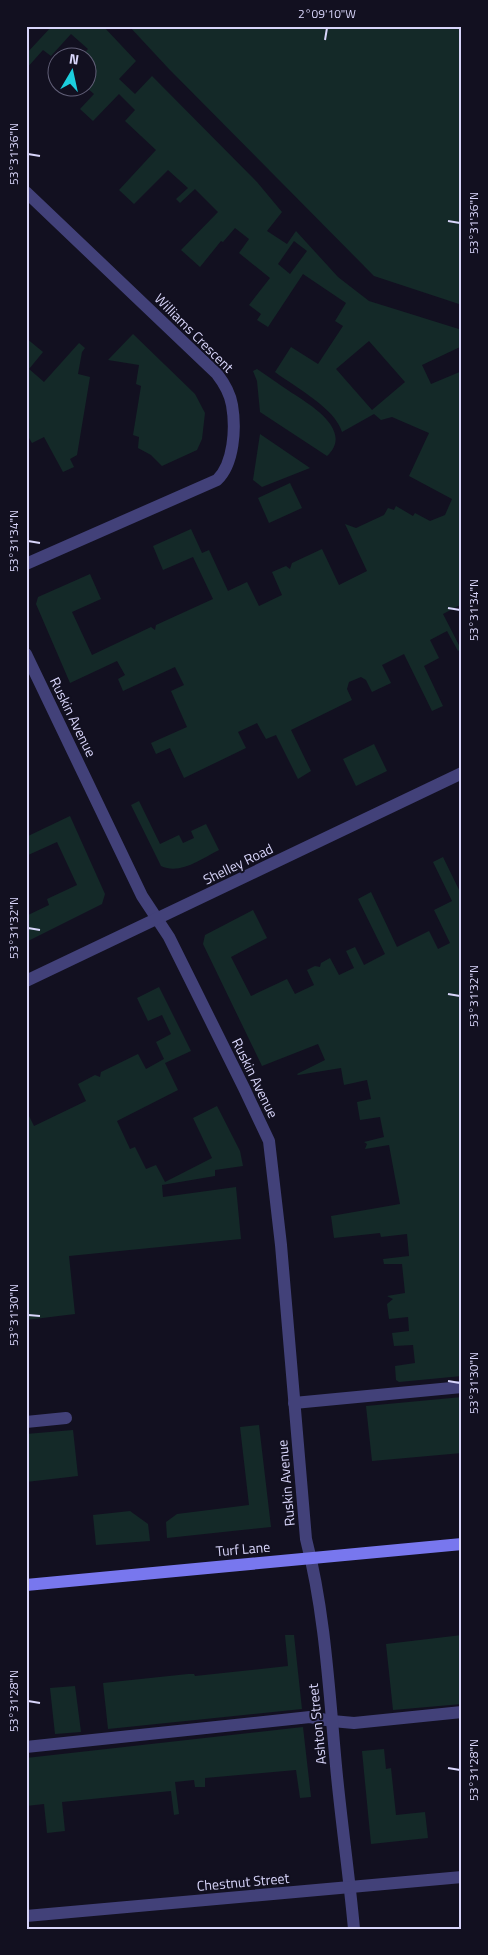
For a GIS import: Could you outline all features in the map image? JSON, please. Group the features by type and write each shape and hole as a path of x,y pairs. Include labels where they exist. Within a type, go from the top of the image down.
{"street":[{"name":"Williams Crescent","path":"26,192 217,374 226,387 232,404 233,418 228,464 224,474 218,480 26,564"},
{"name":"Ruskin Avenue","path":"26,654 142,896 169,937 269,1141 281,1245 305,1531 311,1558"},
{"name":"Shelley Road","path":"26,982 462,773"},
{"path":"294,1403 462,1387"},
{"path":"26,1422 66,1418"},
{"name":"Turf Lane","path":"26,1585 462,1544"},
{"name":"Ashton Street","path":"311,1558 317,1583 354,1929"},
{"path":"26,1747 310,1717 354,1723 462,1712"},
{"name":"Chestnut Street","path":"26,1916 462,1877"}],"green space":[{"path":"52,26 103,26 136,61 119,79 135,94 152,76 257,182 282,212 267,231 287,244 296,231 338,277 369,301 462,330 462,350 460,347 422,365 431,384 462,371 462,607 458,606 443,614 461,649 458,651 447,631 430,640 439,658 424,666 443,706 432,711 404,654 382,665 391,683 372,692 366,680 361,677 349,682 347,689 352,700 291,730 311,771 298,779 276,735 266,739 257,723 238,732 246,748 184,778 170,748 156,754 151,743 187,727 171,691 184,685 175,667 123,691 118,679 125,675 117,661 70,683 36,604 38,597 90,574 101,599 72,612 92,655 151,627 155,630 156,625 213,599 193,557 163,570 153,546 191,529 202,553 209,550 228,591 247,582 259,606 282,595 272,572 286,566 290,569 292,563 322,549 339,585 367,571 345,524 356,528 384,515 388,508 394,510 396,506 413,516 415,513 430,521 445,515 452,499 409,476 429,433 392,417 381,420 374,414 342,432 338,423 323,406 275,372 291,347 318,364 343,326 335,321 346,303 303,274 268,327 257,320 261,314 249,305 270,278 239,253 249,239 235,228 223,242 221,241 200,267 181,250 218,212 195,189 180,203 176,199 188,188 168,170 134,204 119,190 156,150 125,121 135,110 119,94 93,121 80,109 90,98 98,98 98,48 87,48 71,34 58,48 48,48 48,54 43,50 26,69 26,54","holes":["294,241 307,251 290,274 278,264","369,341 405,382 372,410 336,369"]},
{"path":"129,26 462,26 462,305 374,276 169,69"},
{"path":"133,334 195,394 205,413 202,439 197,450 162,466 151,455 138,448 139,437 133,435 141,386 136,384 139,365 108,360"},
{"path":"26,338 43,352 29,369 44,382 79,343 85,348 82,352 78,374 90,377 77,455 70,459 74,467 63,472 44,437 32,443 26,433"},
{"path":"257,369 309,404 327,420 333,428 336,437 334,447 327,456 260,412 257,381 253,371"},
{"path":"260,434 310,468 262,487 253,480"},
{"path":"290,483 302,508 269,523 258,498"},
{"path":"374,744 387,771 356,786 343,759"},
{"path":"139,801 160,844 179,835 183,843 194,838 191,831 206,824 219,850 190,865 176,869 161,866 131,805"},
{"path":"70,816 105,894 102,904 26,942 26,916 49,905 47,899 77,885 57,842 26,856 26,837"},
{"path":"443,857 462,896 462,1376 399,1382 396,1380 395,1366 415,1363 413,1345 394,1346 392,1333 409,1331 408,1317 389,1319 387,1304 393,1299 387,1296 405,1293 402,1264 384,1264 383,1259 409,1256 407,1234 381,1237 380,1233 334,1238 331,1216 400,1204 389,1145 365,1149 367,1144 364,1142 384,1137 380,1117 360,1120 357,1102 371,1099 367,1080 344,1085 341,1068 298,1075 325,1060 318,1044 262,1066 203,944 205,935 253,910 267,938 231,957 251,996 287,979 295,994 314,985 307,970 315,966 320,967 321,963 330,958 339,975 354,968 346,951 355,947 364,965 385,954 358,899 371,892 397,947 429,931 438,949 450,943 434,910 452,901 433,862"},
{"path":"159,987 191,1051 165,1063 178,1090 117,1121 130,1149 135,1147 146,1169 156,1165 165,1182 212,1158 193,1118 217,1106 240,1151 243,1166 215,1170 215,1176 162,1185 163,1197 236,1187 241,1239 69,1256 75,1314 26,1320 26,1110 34,1126 86,1101 78,1084 95,1075 100,1077 101,1072 138,1054 146,1069 164,1059 156,1042 171,1034 162,1015 148,1021 137,998"},
{"path":"462,1397 462,1453 372,1461 366,1406"},
{"path":"259,1425 271,1527 167,1538 166,1522 177,1514 249,1505 240,1427"},
{"path":"73,1430 78,1476 26,1482 26,1434"},
{"path":"130,1511 148,1524 150,1541 96,1545 93,1515"},
{"path":"285,1635 294,1635 302,1709 108,1729 103,1683 288,1666"},
{"path":"462,1635 462,1704 393,1710 386,1644"},
{"path":"75,1686 81,1732 55,1734 50,1688"},
{"path":"303,1727 311,1797 300,1798 296,1770 205,1778 205,1787 195,1787 194,1780 175,1782 179,1814 174,1815 171,1791 62,1802 65,1831 47,1833 44,1804 26,1806 26,1758"},
{"path":"384,1749 386,1769 391,1768 396,1815 425,1812 428,1838 371,1844 362,1751"}]}
